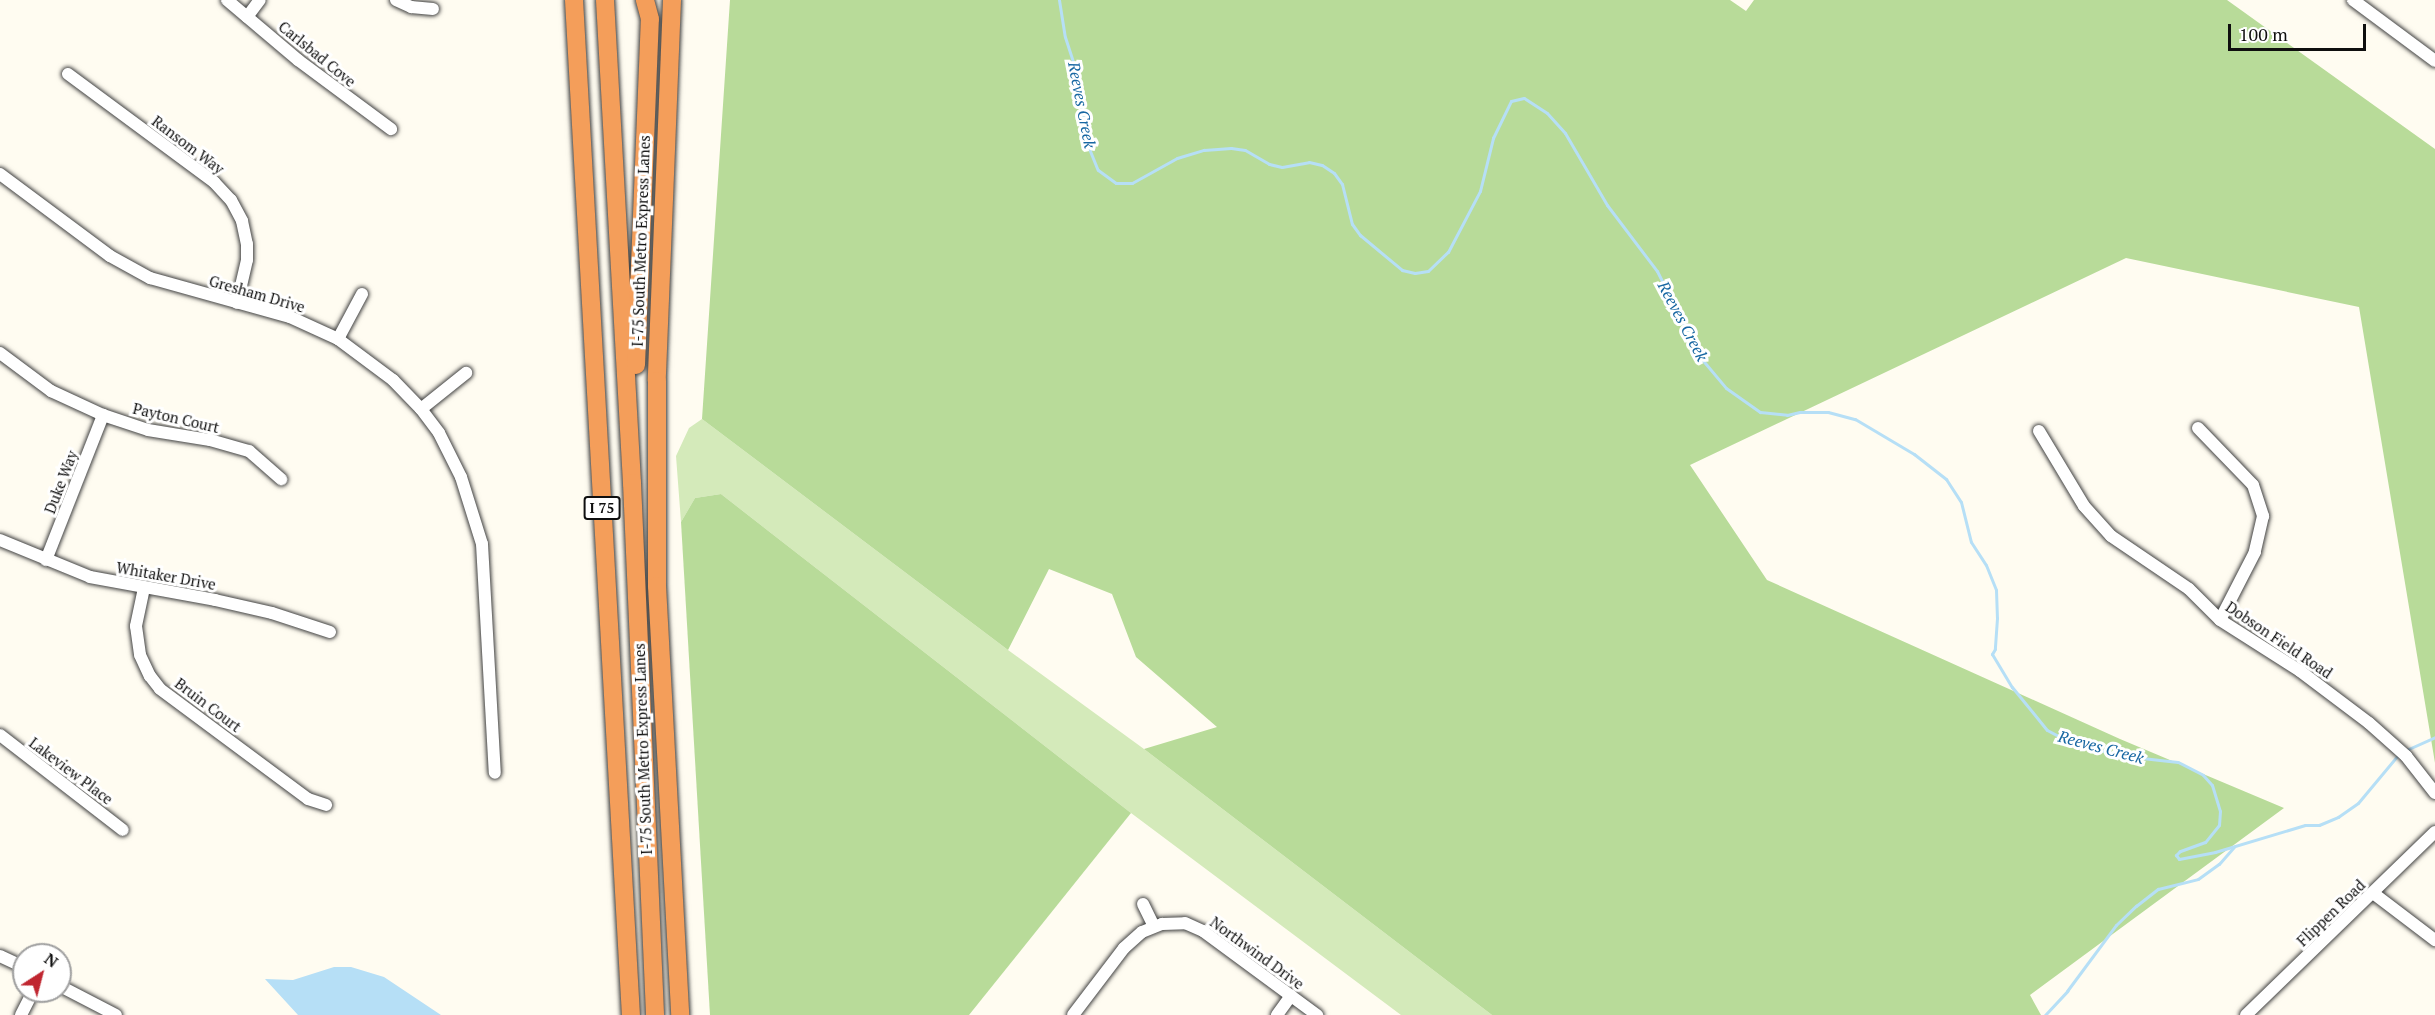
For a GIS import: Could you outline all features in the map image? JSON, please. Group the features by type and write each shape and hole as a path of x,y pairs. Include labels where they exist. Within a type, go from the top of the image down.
{"highway":[{"name":"I 75","path":"574,0 631,1015"},
{"name":"I-75 South Metro Express Lanes","path":"605,0 632,483 655,1015"},
{"name":"I-75 South Metro Express Lanes","path":"632,483 650,19 645,0"},
{"path":"650,0 650,19"},
{"path":"672,0 657,381 657,586 680,1015"}],"street":[{"name":"Carlsbad Cove","path":"227,0 338,91 391,129"},
{"path":"247,17 260,0"},
{"path":"396,0 411,7 433,9"},
{"path":"2353,0 2435,61"},
{"name":"Ransom Way","path":"68,74 213,182 231,200 242,222 247,249 237,303"},
{"name":"Gresham Drive","path":"0,174 110,256 150,278 290,317 338,339 393,380 421,409 439,433 461,477 482,544 495,773"},
{"path":"338,339 362,294"},
{"name":"Payton Court","path":"0,352 51,391 103,415 147,429 210,440 249,451 281,479"},
{"path":"421,409 466,373"},
{"name":"Duke Way","path":"46,561 103,415"},
{"path":"2199,428 2253,485 2263,516 2255,552 2220,620"},
{"name":"Dobson Field Road","path":"2039,431 2059,468 2097,523 2115,539 2189,589 2220,620 2300,671 2369,723 2406,756 2435,793"},
{"name":"Whitaker Drive","path":"0,540 46,561 90,577 238,605 330,632"},
{"name":"Bruin Court","path":"144,588 136,626 140,655 150,676 160,688 308,799 326,805"},
{"name":"Lakeview Place","path":"0,735 123,830"},
{"name":"Flippen Road","path":"2246,1015 2435,832"},
{"path":"2373,893 2435,940"},
{"path":"1143,904 1154,927"},
{"name":"Northwind Drive","path":"1073,1015 1124,948 1142,932 1154,927 1185,923 1203,931 1317,1015"},
{"path":"72,992 116,1015"},
{"path":"1277,1015 1291,996"}],"green space":[{"path":"730,0 1730,0 1746,11 1754,0 2227,0 2435,149 2435,763 2359,307 2126,258 1690,465 1767,580 2120,739 2284,808 2030,995 2041,1015 1492,1015 1144,749 1217,727 1136,657 1112,594 1049,569 1008,650 702,419"},
{"path":"702,419 1008,650 1144,749 1492,1015 1401,1015 1131,813 721,494 695,498 681,522 676,456 689,428"},
{"path":"721,494 1131,813 969,1015 710,1015 681,522 695,498"}],"water":[{"path":"334,967 351,967 384,977 441,1015 298,1015 265,979 293,980"}],"waterway":[{"name":"Reeves Creek","path":"1059,0 1065,37 1077,74 1086,141 1098,170 1116,183 1132,183 1177,158 1204,150 1231,148 1245,150 1269,164 1282,167 1309,162 1322,165 1334,173 1342,184 1352,224 1360,235 1402,270 1415,273 1428,271 1448,252 1480,191 1493,138 1511,101 1524,98 1547,113 1565,133 1607,205 1657,271 1700,357 1726,388 1760,412 1787,415 1800,412 1828,412 1855,419 1914,454 1946,479 1961,502 1971,542 1986,565 1996,590 1997,618 1995,649 1992,654 2012,687 2047,730 2071,743 2124,756 2178,762 2203,775 2212,785 2220,811 2219,825 2205,842 2180,851 2176,855 2179,859 2215,852 2305,825 2319,825 2338,817 2358,803 2398,755"},
{"path":"2404,751 2435,737"},
{"name":"Reeves Creek","path":"2045,1015 2067,991 2116,925 2136,906 2158,889 2198,879 2219,864 2234,847"}]}
